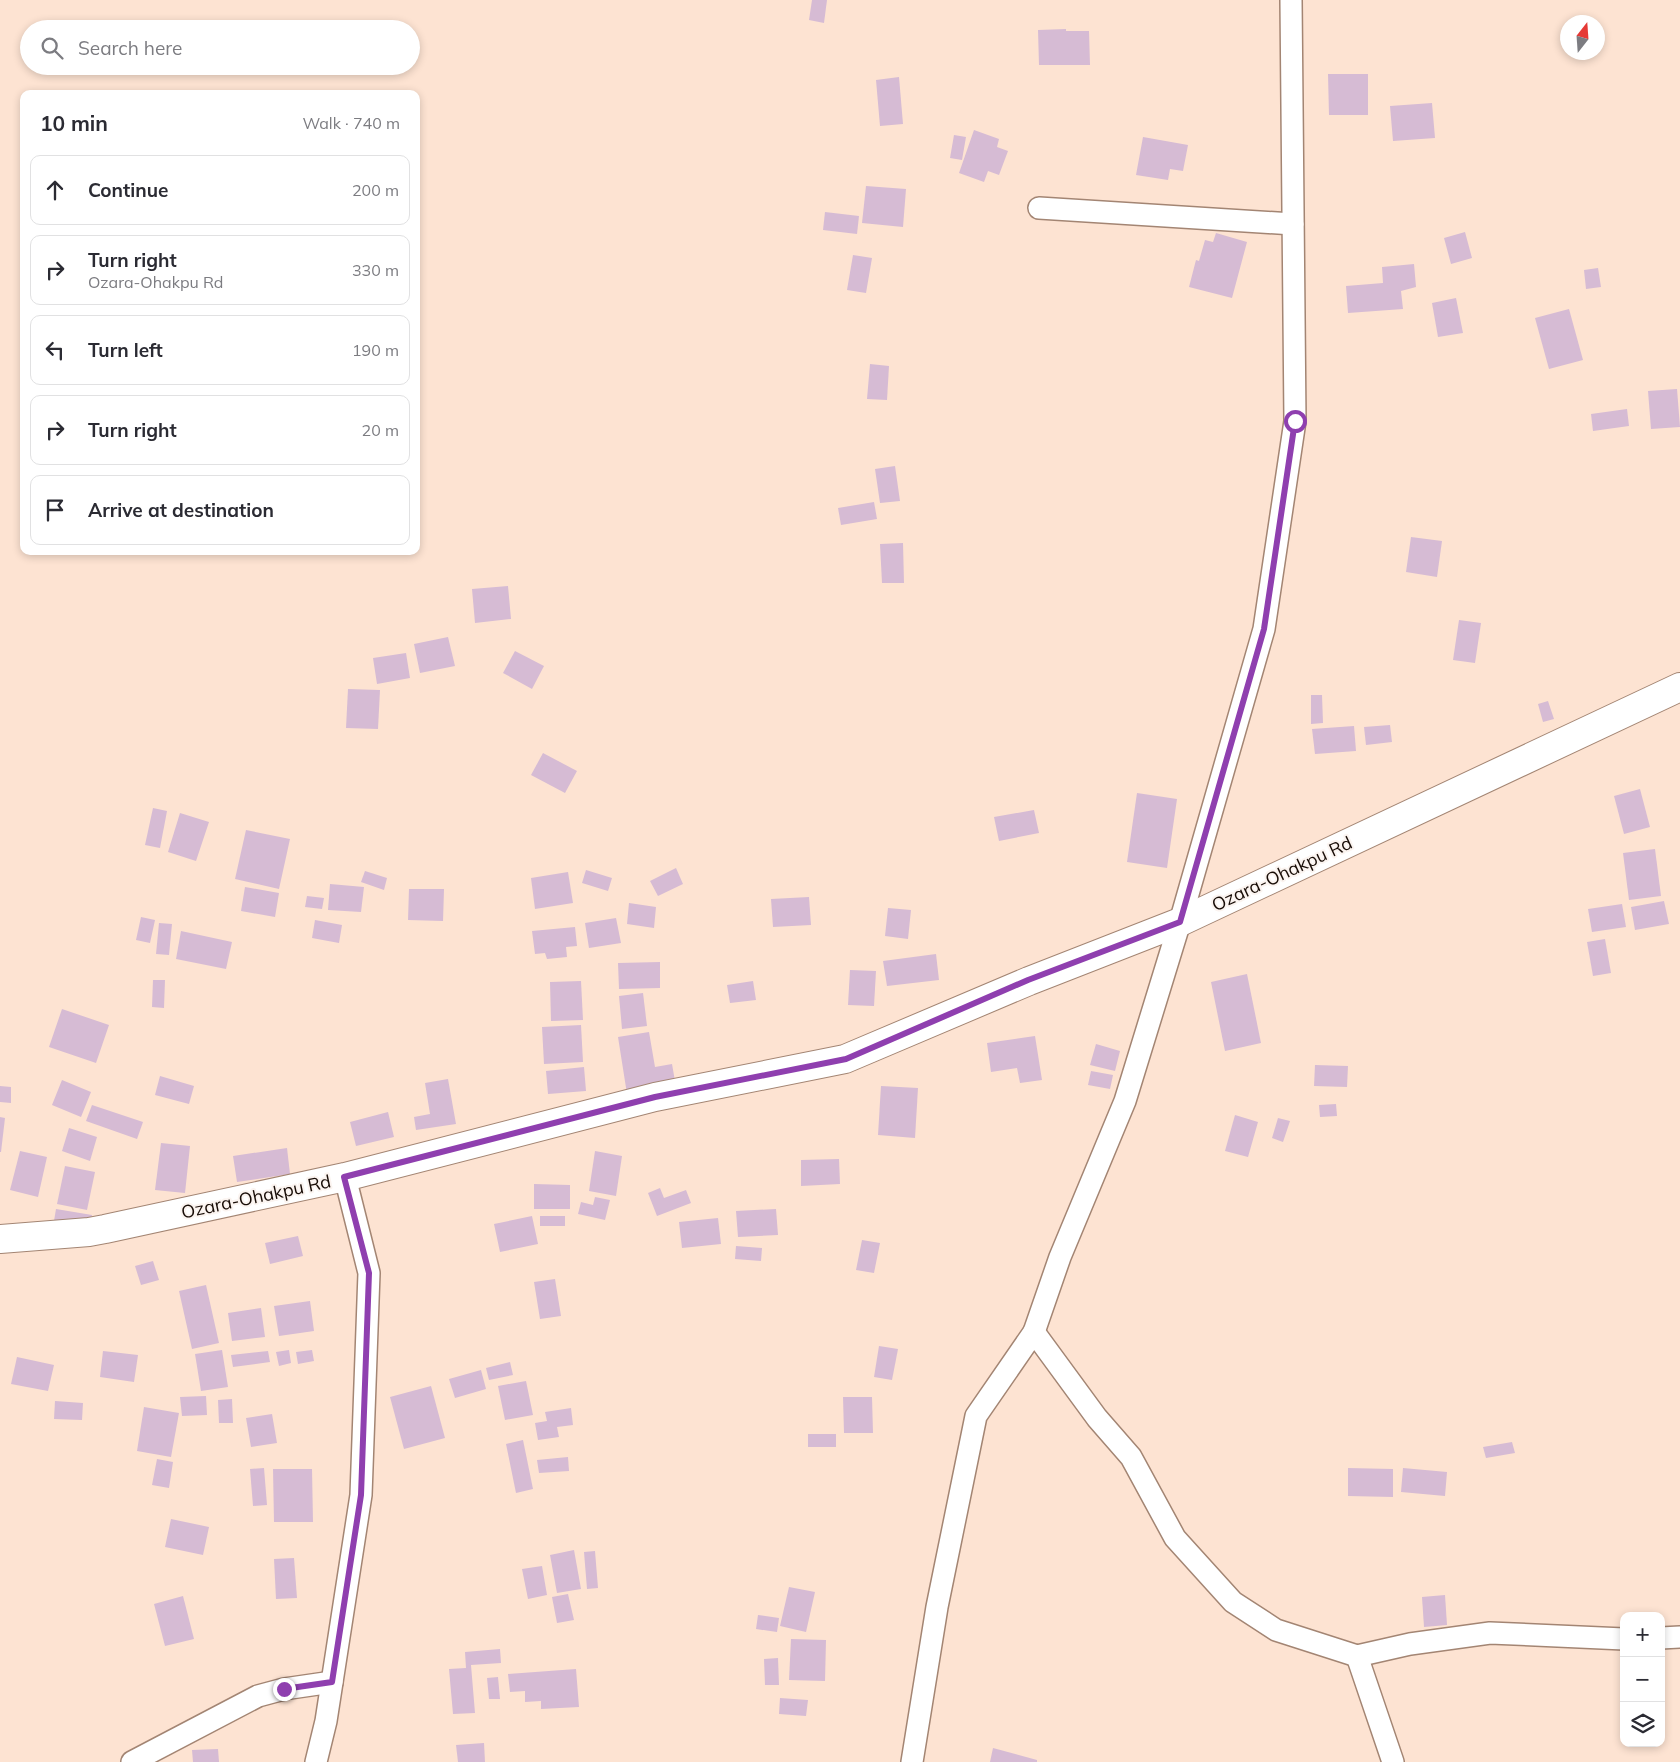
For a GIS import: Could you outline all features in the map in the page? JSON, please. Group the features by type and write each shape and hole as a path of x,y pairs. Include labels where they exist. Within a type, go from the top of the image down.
{"main road":[{"name":"Ozara-Ohakpu Rd","path":"0,1240 89,1232 344,1177 655,1097 846,1059 1028,980 1180,922 1680,687"}],"street":[{"path":"912,1762 937,1607 976,1416 1034,1332 1060,1257 1125,1100 1180,922 1264,629 1295,421 1291,0"},
{"path":"1039,208 1293,224"},
{"path":"316,1762 326,1721 361,1495 369,1273 344,1177"},
{"path":"1034,1332 1097,1418 1131,1457 1175,1538 1233,1602 1276,1630 1357,1656 1410,1644 1490,1633 1620,1640"},
{"path":"1665,1638 1680,1637"},
{"path":"1357,1656 1393,1762"},
{"path":"132,1762 258,1696 284,1689 332,1682"}],"building":[{"path":"812,0 827,0 824,23 809,20"},
{"path":"1066,29 1066,31 1089,31 1090,65 1039,65 1038,30"},
{"path":"1328,74 1368,74 1368,115 1329,115"},
{"path":"899,77 903,124 880,126 876,80"},
{"path":"1432,103 1435,138 1393,141 1390,106"},
{"path":"974,130 999,139 997,147 1008,151 999,175 988,171 984,182 959,173"},
{"path":"954,135 966,137 962,160 950,158"},
{"path":"1143,137 1188,145 1183,171 1170,169 1168,180 1136,175"},
{"path":"866,186 906,189 903,227 862,223"},
{"path":"825,212 859,216 857,234 823,230"},
{"path":"1465,232 1472,258 1451,264 1444,238"},
{"path":"1216,233 1247,242 1232,298 1189,287 1196,260 1199,261 1205,240 1213,242"},
{"path":"853,255 872,258 866,293 847,290"},
{"path":"1414,264 1416,287 1401,291 1403,309 1348,313 1346,286 1383,283 1382,267"},
{"path":"1598,268 1601,287 1586,289 1584,270"},
{"path":"1456,298 1463,333 1438,337 1432,303"},
{"path":"1569,309 1583,360 1549,369 1535,318"},
{"path":"870,364 889,366 887,400 867,399"},
{"path":"1677,389 1680,427 1651,429 1648,391"},
{"path":"1627,409 1629,426 1593,431 1591,414"},
{"path":"895,466 900,501 880,503 875,469"},
{"path":"874,502 877,519 841,525 838,508"},
{"path":"1411,537 1442,541 1437,577 1406,572"},
{"path":"903,543 904,583 882,583 880,544"},
{"path":"508,586 511,619 475,623 472,589"},
{"path":"1459,620 1481,623 1475,663 1453,660"},
{"path":"448,637 455,666 420,673 414,644"},
{"path":"515,651 544,666 532,689 503,673"},
{"path":"406,653 410,678 377,684 373,658"},
{"path":"348,689 380,690 378,729 346,728"},
{"path":"1311,695 1322,695 1323,723 1311,724"},
{"path":"1548,701 1554,719 1543,722 1538,704"},
{"path":"1390,725 1392,742 1366,745 1364,727"},
{"path":"1354,726 1356,751 1315,754 1312,729"},
{"path":"543,753 577,771 565,793 531,775"},
{"path":"1640,789 1650,827 1624,834 1614,796"},
{"path":"1137,793 1177,799 1167,868 1127,862"},
{"path":"153,808 167,811 160,848 145,845"},
{"path":"1034,810 1039,833 999,841 994,817"},
{"path":"180,813 209,822 196,861 168,852"},
{"path":"246,830 290,839 279,889 235,879"},
{"path":"1655,849 1661,896 1629,900 1623,853"},
{"path":"676,868 683,884 658,896 650,881"},
{"path":"586,870 612,878 608,891 582,883"},
{"path":"365,871 387,878 384,890 361,882"},
{"path":"568,872 573,903 535,909 531,878"},
{"path":"330,884 364,887 361,912 328,910"},
{"path":"245,887 279,893 275,917 241,911"},
{"path":"409,889 444,889 443,921 408,920"},
{"path":"307,896 324,898 322,909 305,907"},
{"path":"809,897 811,925 773,927 771,899"},
{"path":"1664,901 1669,924 1635,930 1631,907"},
{"path":"629,903 656,907 654,928 627,924"},
{"path":"1622,904 1626,927 1592,932 1588,909"},
{"path":"888,908 911,910 908,939 885,936"},
{"path":"141,917 155,920 150,943 136,940"},
{"path":"616,918 621,943 589,948 585,923"},
{"path":"315,920 342,925 339,943 312,938"},
{"path":"159,923 172,924 169,955 156,954"},
{"path":"575,927 577,946 566,947 567,957 547,959 545,953 535,954 532,931"},
{"path":"181,931 232,942 226,969 176,959"},
{"path":"1605,939 1611,973 1593,976 1587,942"},
{"path":"936,954 939,980 887,986 883,961"},
{"path":"660,962 660,988 619,989 618,963"},
{"path":"850,970 876,971 874,1006 848,1005"},
{"path":"1247,974 1261,1043 1225,1051 1211,982"},
{"path":"153,980 165,980 164,1008 152,1007"},
{"path":"581,981 583,1020 551,1021 550,982"},
{"path":"753,981 756,1000 730,1003 727,985"},
{"path":"643,993 647,1026 622,1029 619,996"},
{"path":"62,1009 109,1025 96,1063 49,1047"},
{"path":"581,1025 583,1062 544,1064 542,1027"},
{"path":"649,1032 655,1067 672,1064 676,1087 627,1094 618,1037"},
{"path":"1035,1036 1042,1080 1020,1083 1017,1068 991,1072 987,1043"},
{"path":"1096,1044 1120,1051 1115,1071 1090,1065"},
{"path":"1315,1065 1348,1066 1347,1087 1314,1086"},
{"path":"584,1067 586,1091 548,1094 546,1071"},
{"path":"1091,1071 1113,1075 1110,1089 1088,1085"},
{"path":"160,1076 194,1086 189,1104 155,1095"},
{"path":"448,1079 456,1124 416,1130 414,1117 430,1114 425,1083"},
{"path":"62,1080 91,1092 81,1117 52,1105"},
{"path":"0,1086 11,1087 11,1103 0,1102"},
{"path":"881,1086 918,1088 915,1138 878,1135"},
{"path":"1336,1104 1337,1116 1320,1117 1319,1105"},
{"path":"92,1105 143,1122 137,1139 86,1121"},
{"path":"388,1112 394,1137 356,1146 350,1122"},
{"path":"1235,1115 1258,1122 1248,1157 1225,1151"},
{"path":"0,1117 5,1118 1,1152 0,1152"},
{"path":"1278,1118 1290,1121 1283,1142 1272,1138"},
{"path":"69,1128 97,1137 90,1161 62,1151"},
{"path":"161,1143 190,1146 185,1193 155,1190"},
{"path":"287,1148 290,1174 237,1182 233,1156"},
{"path":"20,1151 47,1157 38,1197 10,1190"},
{"path":"595,1151 622,1156 616,1196 589,1191"},
{"path":"839,1159 840,1184 801,1186 801,1160"},
{"path":"65,1166 95,1172 87,1210 57,1204"},
{"path":"534,1184 570,1185 570,1209 534,1209"},
{"path":"660,1188 664,1198 686,1190 691,1203 657,1216 648,1193"},
{"path":"595,1197 610,1200 605,1220 578,1214 581,1202 593,1205"},
{"path":"56,1209 92,1215 89,1232 53,1227"},
{"path":"776,1209 778,1235 738,1237 736,1211"},
{"path":"532,1216 538,1244 500,1252 494,1224"},
{"path":"540,1216 565,1216 565,1226 540,1226"},
{"path":"718,1218 721,1244 682,1248 679,1222"},
{"path":"298,1236 303,1256 270,1264 265,1243"},
{"path":"862,1240 880,1243 874,1273 856,1270"},
{"path":"736,1246 762,1248 761,1261 735,1259"},
{"path":"153,1261 159,1280 141,1285 135,1266"},
{"path":"555,1279 561,1316 540,1319 534,1282"},
{"path":"206,1285 219,1343 192,1349 179,1291"},
{"path":"310,1301 314,1331 279,1336 274,1306"},
{"path":"261,1308 265,1337 232,1341 228,1313"},
{"path":"879,1346 898,1349 892,1380 874,1377"},
{"path":"222,1350 228,1387 201,1391 195,1354"},
{"path":"289,1350 291,1363 279,1366 276,1352"},
{"path":"312,1350 314,1361 298,1364 296,1352"},
{"path":"103,1351 138,1355 134,1382 100,1377"},
{"path":"268,1351 270,1362 233,1367 231,1355"},
{"path":"17,1357 54,1365 48,1391 11,1384"},
{"path":"510,1362 513,1375 489,1380 486,1368"},
{"path":"481,1370 486,1389 455,1398 449,1379"},
{"path":"526,1381 533,1415 505,1420 498,1386"},
{"path":"431,1386 445,1438 404,1449 390,1397"},
{"path":"206,1396 207,1415 182,1416 180,1397"},
{"path":"843,1397 872,1397 873,1433 844,1433"},
{"path":"232,1399 233,1423 219,1423 218,1400"},
{"path":"55,1401 83,1403 82,1420 54,1419"},
{"path":"144,1407 179,1413 171,1457 137,1451"},
{"path":"571,1408 573,1425 557,1427 559,1437 538,1440 535,1423 547,1421 545,1412"},
{"path":"272,1414 277,1443 251,1447 246,1418"},
{"path":"808,1434 836,1434 836,1447 808,1447"},
{"path":"523,1440 533,1489 516,1493 506,1444"},
{"path":"1512,1442 1515,1453 1486,1458 1483,1447"},
{"path":"568,1457 569,1471 539,1473 537,1460"},
{"path":"157,1459 173,1462 169,1488 152,1485"},
{"path":"264,1468 267,1505 253,1506 250,1469"},
{"path":"1348,1468 1393,1469 1393,1497 1348,1496"},
{"path":"1403,1468 1447,1472 1445,1496 1401,1492"},
{"path":"273,1469 312,1469 313,1522 274,1522"},
{"path":"171,1519 209,1527 203,1555 165,1547"},
{"path":"574,1550 581,1589 557,1593 550,1555"},
{"path":"595,1551 598,1588 587,1589 584,1552"},
{"path":"294,1558 297,1598 276,1599 274,1559"},
{"path":"542,1566 547,1595 528,1599 522,1569"},
{"path":"789,1587 815,1592 806,1632 780,1626"},
{"path":"568,1594 574,1620 557,1623 552,1597"},
{"path":"1445,1595 1447,1625 1424,1627 1422,1597"},
{"path":"183,1596 194,1639 165,1646 154,1604"},
{"path":"758,1615 779,1618 777,1632 756,1629"},
{"path":"791,1639 826,1640 825,1681 789,1680"},
{"path":"500,1649 501,1663 471,1665 475,1713 453,1714 449,1669 466,1668 465,1652"},
{"path":"778,1658 779,1685 765,1685 764,1659"},
{"path":"576,1669 579,1707 541,1709 541,1701 525,1702 525,1691 510,1692 508,1674"},
{"path":"498,1677 500,1699 489,1699 487,1678"},
{"path":"780,1698 808,1700 806,1716 779,1714"},
{"path":"484,1743 485,1762 458,1762 456,1745"},
{"path":"993,1748 1037,1760 1037,1762 990,1762"},
{"path":"218,1749 219,1762 193,1762 192,1750"}],"route":[{"path":"284,1689 332,1682 361,1495 369,1273 344,1177 655,1097 846,1059 1028,980 1180,922 1264,629 1295,421"}]}
